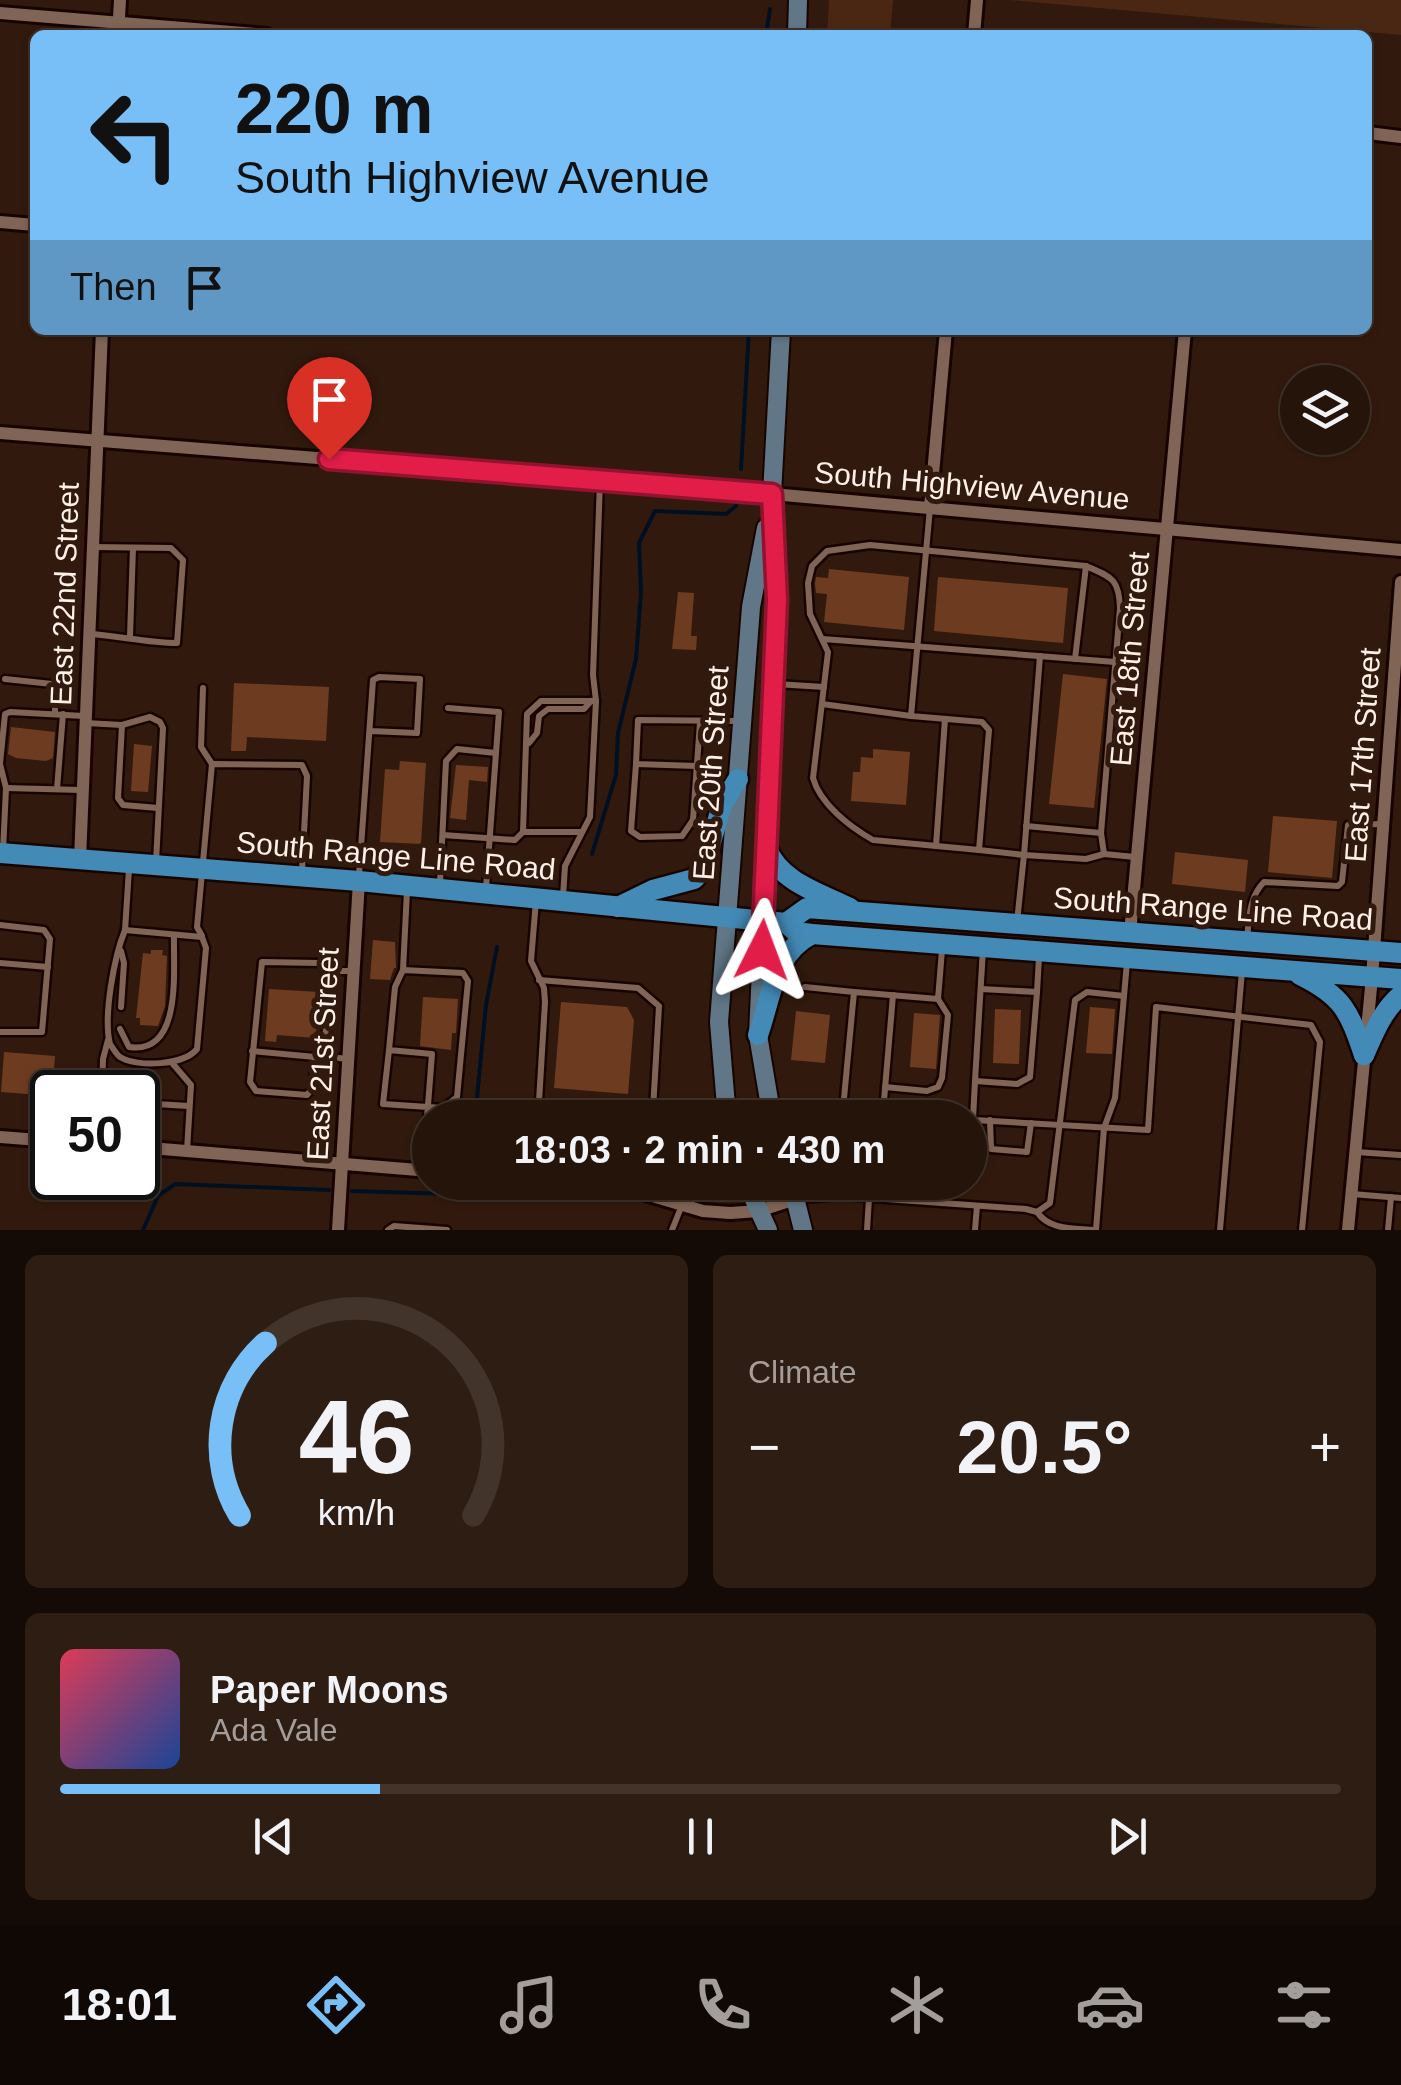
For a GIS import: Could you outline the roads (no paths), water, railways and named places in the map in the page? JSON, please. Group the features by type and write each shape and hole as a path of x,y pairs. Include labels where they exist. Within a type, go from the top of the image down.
{"main road":[{"path":"797,30 798,0"},
{"name":"East 20th Street","path":"769,1100 758,1035 777,600 772,494 782,335"},
{"name":"East 20th Street","path":"726,1100 719,1022 742,720 752,608 772,494"},
{"path":"617,908 652,890 694,878 703,869 722,805 738,778"},
{"path":"767,849 773,864 786,876 856,912"},
{"name":"South Range Line Road","path":"2,853 358,881 763,922 786,923 806,908 1401,954"},
{"name":"South Range Line Road","path":"786,923 796,932 812,934 1401,979"},
{"path":"758,1035 783,956 795,943 812,934"},
{"path":"1289,969 1339,998 1350,1015 1364,1055"},
{"path":"1364,1055 1390,1004 1401,995"},
{"path":"754,1200 768,1230"},
{"path":"795,1200 803,1230"}],"street":[{"path":"0,13 119,29 120,0"},
{"path":"974,30 977,0"},
{"path":"1372,134 1401,137"},
{"path":"0,222 30,225"},
{"name":"East 22nd Street","path":"80,859 102,335"},
{"path":"930,507 946,335"},
{"name":"East 18th Street","path":"1130,932 1185,335"},
{"name":"South Highview Avenue","path":"0,433 930,507 1401,550"},
{"name":"East 17th Street","path":"1348,1230 1372,977 1401,582"},
{"name":"East 21st Street","path":"338,1230 358,881"},
{"path":"0,1137 30,1139"},
{"path":"160,1149 412,1169"},
{"path":"677,1200 703,1211 759,1211 778,1200"}],"lane":[{"path":"562,902 565,866 590,816 600,480"},
{"path":"911,716 930,507"},
{"path":"1104,854 1102,833 1119,590 1111,578 1086,566 870,546 827,551 812,566 808,584 810,614 828,652 813,778 817,794 874,840 1024,855 1086,859 1104,854 1136,858"},
{"path":"88,634 130,636 144,643 177,643 183,560 171,548 92,547"},
{"path":"130,636 133,548"},
{"path":"1076,659 1086,566"},
{"path":"821,639 1115,662"},
{"path":"1017,924 1040,656"},
{"path":"358,881 373,680 379,676 420,679 417,733 370,732"},
{"path":"6,680 52,684 55,688 59,714 56,789"},
{"path":"774,684 824,687"},
{"path":"108,1038 126,1060 172,1064 195,1053 206,948 198,926 212,764 201,747 203,688"},
{"path":"443,834 516,840 523,832 528,714 541,700 594,701"},
{"path":"822,704 982,722 989,730 979,850"},
{"path":"448,708 499,712 486,894"},
{"path":"2,853 6,788 0,764 5,714 59,714 122,724 150,717 163,728 156,865"},
{"path":"936,846 945,718"},
{"path":"700,722 693,820 688,831 682,836 640,837 631,830 638,720 742,720"},
{"path":"122,724 120,802 158,808"},
{"path":"440,889 446,761 456,749 496,753"},
{"path":"212,764 302,765 307,776 302,876"},
{"path":"636,764 697,766"},
{"path":"6,788 82,790"},
{"path":"1246,942 1251,906 1259,886 1264,882 1338,886 1342,882 1348,825 1382,824"},
{"path":"1026,826 1102,833"},
{"path":"523,832 581,832"},
{"path":"103,1070 119,944 125,930 129,863"},
{"path":"407,886 403,970 395,987 382,1104 412,1107"},
{"path":"536,899 530,961 544,988 546,1002 539,1100"},
{"path":"0,926 44,930 50,939 42,1032 0,1032"},
{"path":"125,930 202,938"},
{"path":"120,1029 130,1047 143,1049 152,1046 166,1030 174,935"},
{"path":"119,944 124,963 121,1007"},
{"path":"885,1086 927,1091 938,1086 942,1078 948,1014 938,999 943,944"},
{"path":"973,1100 983,947"},
{"path":"975,1080 1017,1084 1030,1078 1040,951"},
{"path":"1038,1212 1044,1223 1095,1230 1104,1128 1115,1098 1128,956"},
{"path":"315,1057 312,1089 307,1095 256,1091 250,1082 262,962 318,963 334,972 353,972"},
{"path":"0,963 48,967"},
{"path":"1220,1230 1242,965"},
{"path":"403,970 463,973 468,981 457,1096 453,1100"},
{"path":"329,1058 324,1050 334,972"},
{"path":"539,980 638,988 659,1006 654,1100"},
{"path":"805,987 938,999"},
{"path":"981,989 1037,992"},
{"path":"849,1100 854,992"},
{"path":"897,1200 1038,1212 1050,1203 1075,1000 1086,992 1124,996"},
{"path":"883,1100 893,995"},
{"path":"1030,1123 1027,1152 991,1149 990,1120 1148,1130 1156,1008 1312,1025 1320,1042 1302,1230"},
{"path":"389,1050 432,1054 429,1100"},
{"path":"252,1051 348,1059"},
{"path":"172,1064 190,1085 187,1151"},
{"path":"160,1104 190,1106"},
{"path":"1355,1152 1400,1155 1401,1144"},
{"path":"1351,1194 1401,1198"},
{"path":"1388,1230 1391,1197"},
{"path":"867,1230 870,1200"},
{"path":"672,1230 683,1204"},
{"path":"975,1230 977,1206"},
{"path":"388,1230 394,1226 447,1230"}],"waterway":[{"path":"767,30 770,9"},
{"path":"741,469 749,335"},
{"path":"592,854 616,775 618,733 636,659 641,592 639,543 655,511 726,514 736,506"},
{"path":"477,1100 486,1005 497,947"},
{"path":"143,1230 158,1196 175,1184 329,1190"},
{"path":"352,1191 412,1193"}]}
